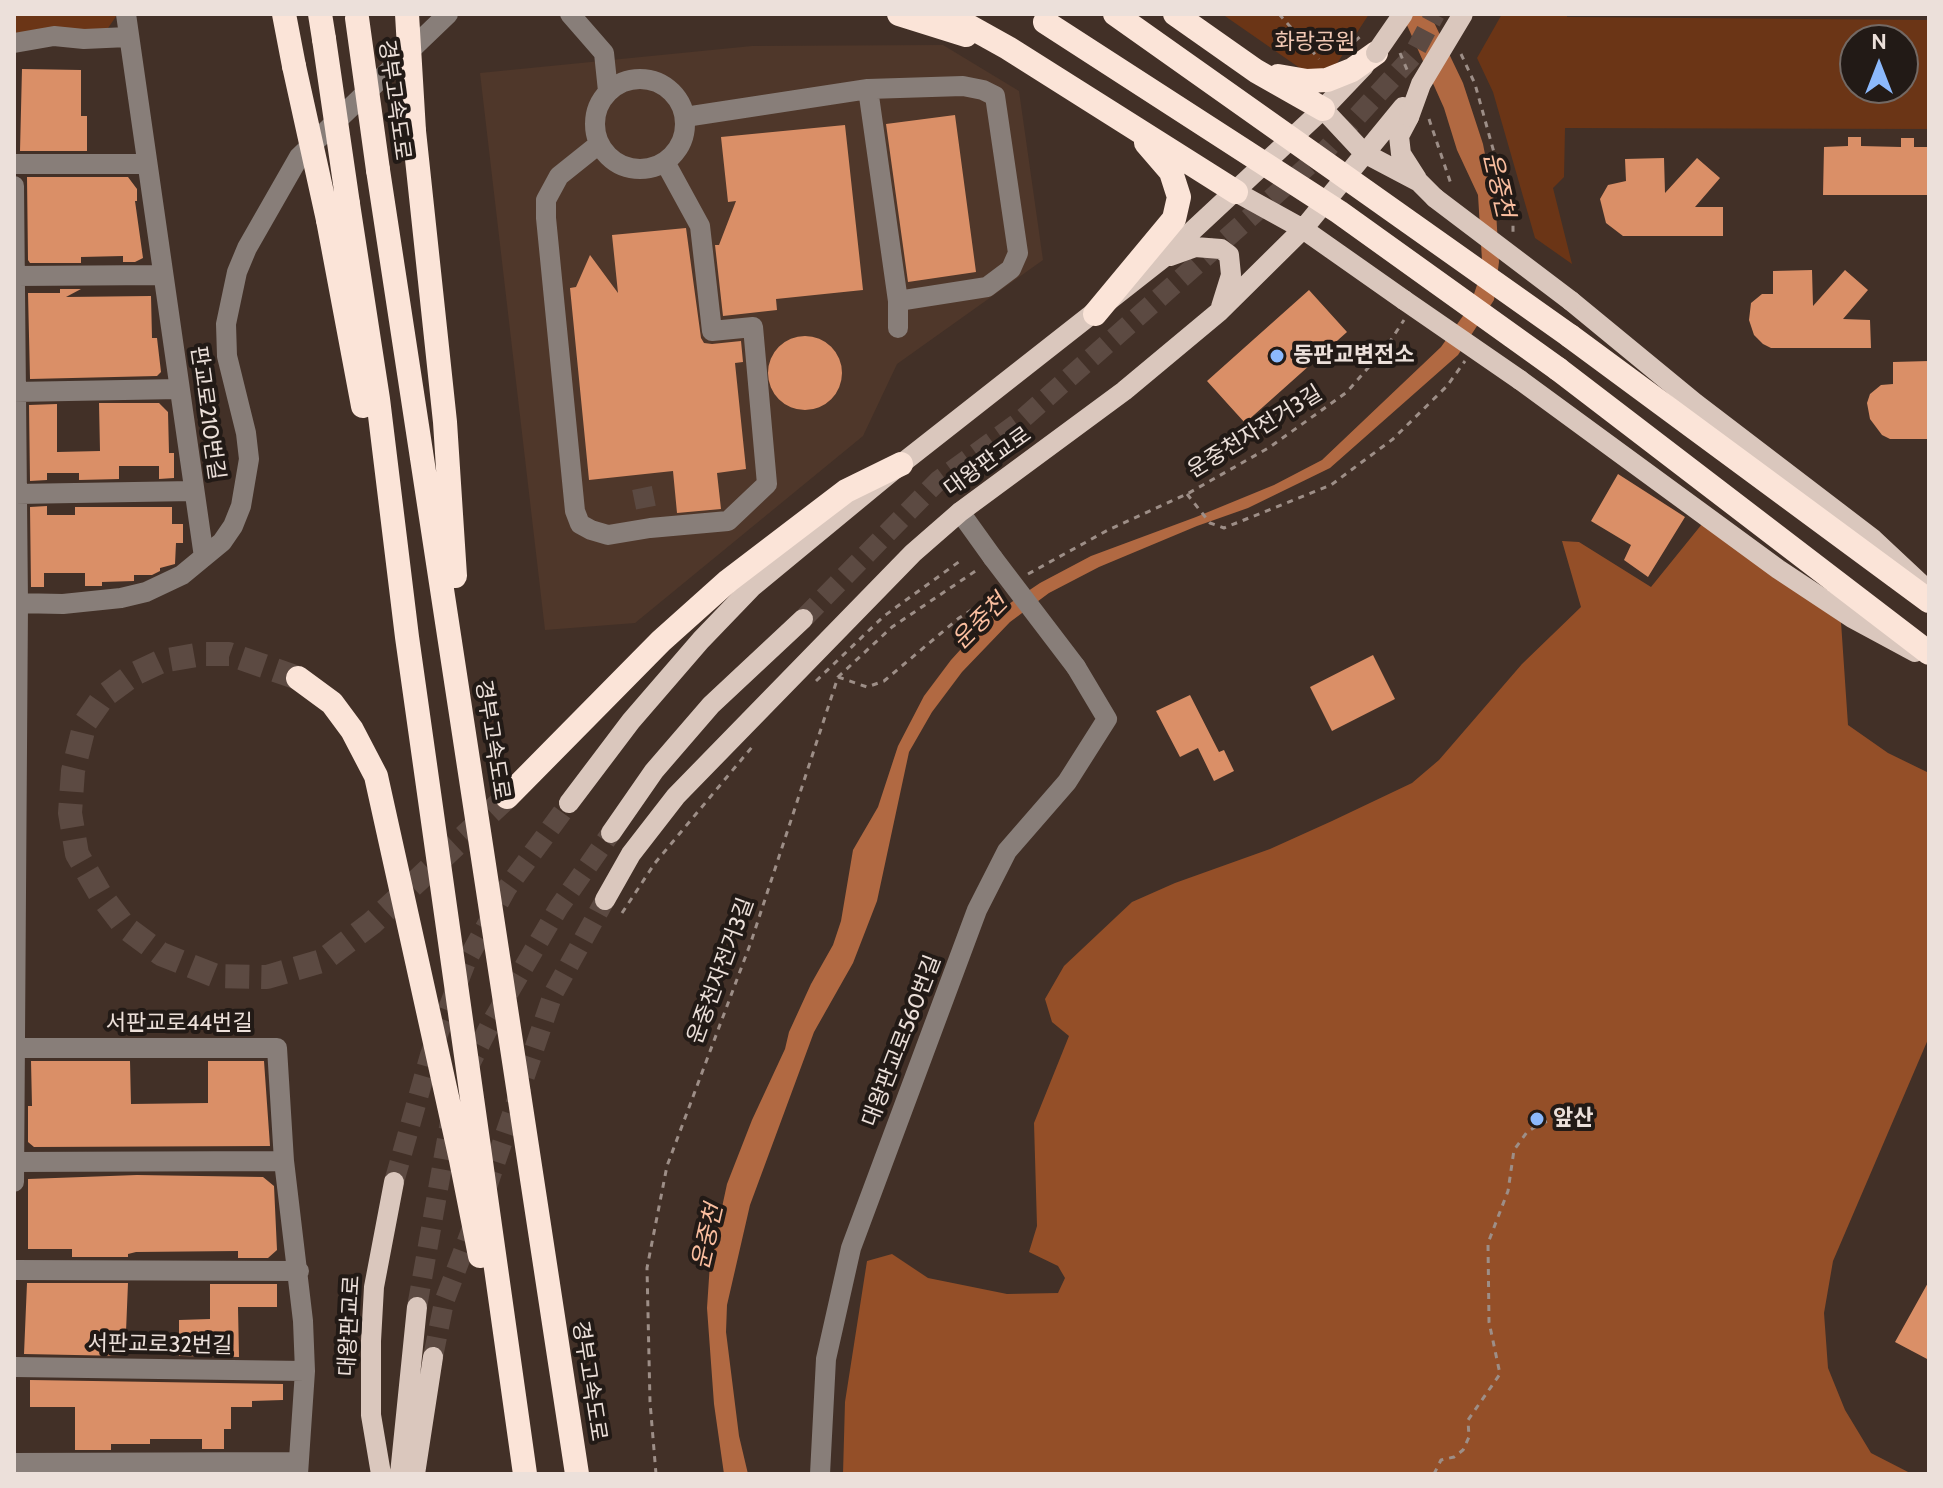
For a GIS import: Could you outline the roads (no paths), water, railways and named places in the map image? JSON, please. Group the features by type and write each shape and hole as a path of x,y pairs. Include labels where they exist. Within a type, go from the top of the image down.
{"highway":[{"path":"284,14 328,220 407,637"},
{"path":"320,14 378,399 407,637 524,1474"},
{"path":"407,14 414,131 445,422 467,750"},
{"path":"899,14 1008,48"},
{"path":"947,14 1112,112 1236,192"},
{"path":"1115,14 1570,336 1929,601"},
{"path":"1175,14 1256,71 1323,109"},
{"name":"경부고속도로","path":"356,16 577,1474"},
{"path":"1039,18 1339,212 1558,369 1929,656"},
{"path":"1256,71 1290,80 1327,80 1352,70 1378,44"},
{"path":"1095,314 1174,219 1179,197 1171,172 1156,152 1112,112"},
{"path":"507,797 661,641 728,581 846,491 901,464"},
{"path":"298,678 332,703 352,730 376,776 461,1160 524,1474"}],"main road":[{"path":"569,803 631,721 742,597 901,464 1162,259 1323,109 1403,14"},
{"path":"1419,182 1401,154 1399,136 1412,111 1417,83 1463,14"},
{"path":"1323,109 1364,153 1445,196 1695,403 1873,539 1929,592"},
{"name":"대왕판교로","path":"614,906 631,854 676,796 913,553 960,512 1124,391 1220,311 1303,229 1364,153 1412,111"},
{"path":"1236,192 1303,229 1407,305 1520,380 1778,569 1852,618 1929,656"},
{"path":"1162,259 1195,247 1221,249 1229,255 1231,275 1220,311"},
{"path":"611,833 654,771 711,705 803,619"},
{"name":"대왕판교로","path":"381,1474 371,1415 371,1331 374,1287 394,1182"},
{"path":"400,1474 417,1307"},
{"path":"415,1474 433,1357"}],"street":[{"name":"판교로210번길","path":"126,14 204,557"},
{"path":"16,603 63,604 146,592 182,575 222,542 233,526 246,483 249,459 246,433 227,356 226,324 237,272 247,248 299,157 448,14"},
{"path":"570,14 604,53 608,91"},
{"path":"14,43 54,36 84,39 128,37"},
{"path":"637,78 653,80 667,87 678,98 685,117 682,143 673,156 646,169 632,169 607,156 595,130 595,116 608,91 622,82 637,78"},
{"path":"685,117 868,89 963,86 995,96 1018,253 1011,269 987,287 898,301"},
{"path":"868,89 898,301 898,328"},
{"path":"599,144 559,176 546,200 575,511 580,524 608,535 649,521 728,521 767,484 753,327 712,331 700,226 665,162"},
{"path":"14,164 146,164"},
{"path":"14,186 14,1182"},
{"path":"16,276 163,275"},
{"path":"15,392 179,389"},
{"path":"16,494 193,491"},
{"name":"대왕판교로560번길","path":"820,1474 826,1359 863,1213 977,910 1007,851 1067,782 1107,719 1076,667 960,512"},
{"name":"서판교로44번길","path":"15,1048 277,1048 284,1161 299,1271 305,1371"},
{"path":"14,1162 284,1161"},
{"path":"14,1270 299,1271"},
{"name":"서판교로32번길","path":"14,1367 305,1371"},
{"path":"14,1463 104,1468 298,1468 305,1371"}],"tunnel":[{"path":"803,619 939,480 1019,422 1327,149 1412,57 1435,14"},
{"path":"642,488 647,513"},
{"path":"298,678 229,654 202,654 162,661 134,674 104,696 85,723 73,771 70,813 77,854 100,894 125,927 161,954 216,976 267,977 322,961 372,923 507,797"},
{"path":"394,1182 430,1055 466,962 507,888 569,803"},
{"path":"466,1072 559,907 611,833"},
{"path":"486,1190 553,994 605,900"},
{"path":"417,1307 450,1122"},
{"path":"433,1357 444,1302 475,1220"}],"place":[{"name":"동판교변전소","path":"1277,356"},
{"name":"앞산","path":"1537,1119"}],"park label":[{"name":"화랑공원","path":"1315,43"}],"water label":[{"name":"운중천","path":"1498,185"},
{"name":"운중천","path":"980,622"},
{"name":"운중천","path":"708,1237"}]}
